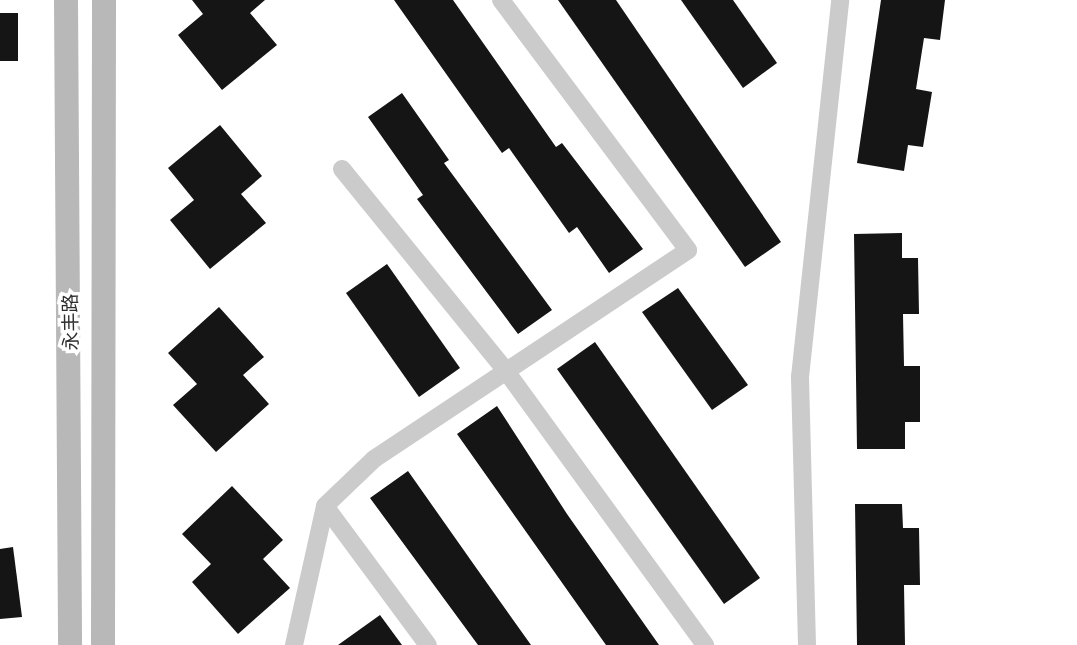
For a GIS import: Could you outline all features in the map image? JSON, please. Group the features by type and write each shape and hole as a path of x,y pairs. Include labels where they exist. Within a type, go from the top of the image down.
{"street":[{"name":"永丰路","path":"66,0 70,645"},
{"name":"永丰路","path":"103,645 104,0"},
{"path":"294,645 325,506 374,459 688,250 501,0"},
{"path":"807,645 800,377 839,0"},
{"path":"342,169 506,371 705,645"},
{"path":"325,506 428,645"}],"building":[{"path":"192,0 265,0 250,13 277,45 222,90 178,35 203,14"},
{"path":"394,0 453,0 556,147 562,143 643,249 609,273 577,227 569,233 509,148 502,153"},
{"path":"558,0 616,0 781,242 745,267"},
{"path":"681,0 733,0 777,63 743,88"},
{"path":"881,0 945,0 940,40 924,38 916,89 932,92 923,147 908,145 904,171 857,163"},
{"path":"0,13 18,13 18,61 0,61"},
{"path":"402,93 449,160 444,163 552,310 518,334 417,199 423,195 368,117"},
{"path":"220,125 262,176 241,194 266,223 210,269 170,220 194,200 168,168"},
{"path":"902,233 902,258 918,258 919,314 903,314 904,366 920,366 920,422 905,422 905,449 857,449 854,234"},
{"path":"387,264 460,368 419,397 346,293"},
{"path":"678,288 748,385 712,410 642,312"},
{"path":"219,307 264,357 243,375 269,404 216,452 173,405 197,384 168,353"},
{"path":"595,342 760,578 724,604 557,369"},
{"path":"497,406 567,514 659,645 606,645 457,434"},
{"path":"408,471 531,645 478,645 370,498"},
{"path":"232,486 283,540 263,559 290,588 238,634 192,582 211,564 182,534"},
{"path":"855,504 902,504 903,528 919,528 920,585 904,585 905,645 857,645"},
{"path":"13,547 22,617 0,619 0,549"},
{"path":"380,615 402,645 338,645"}]}
